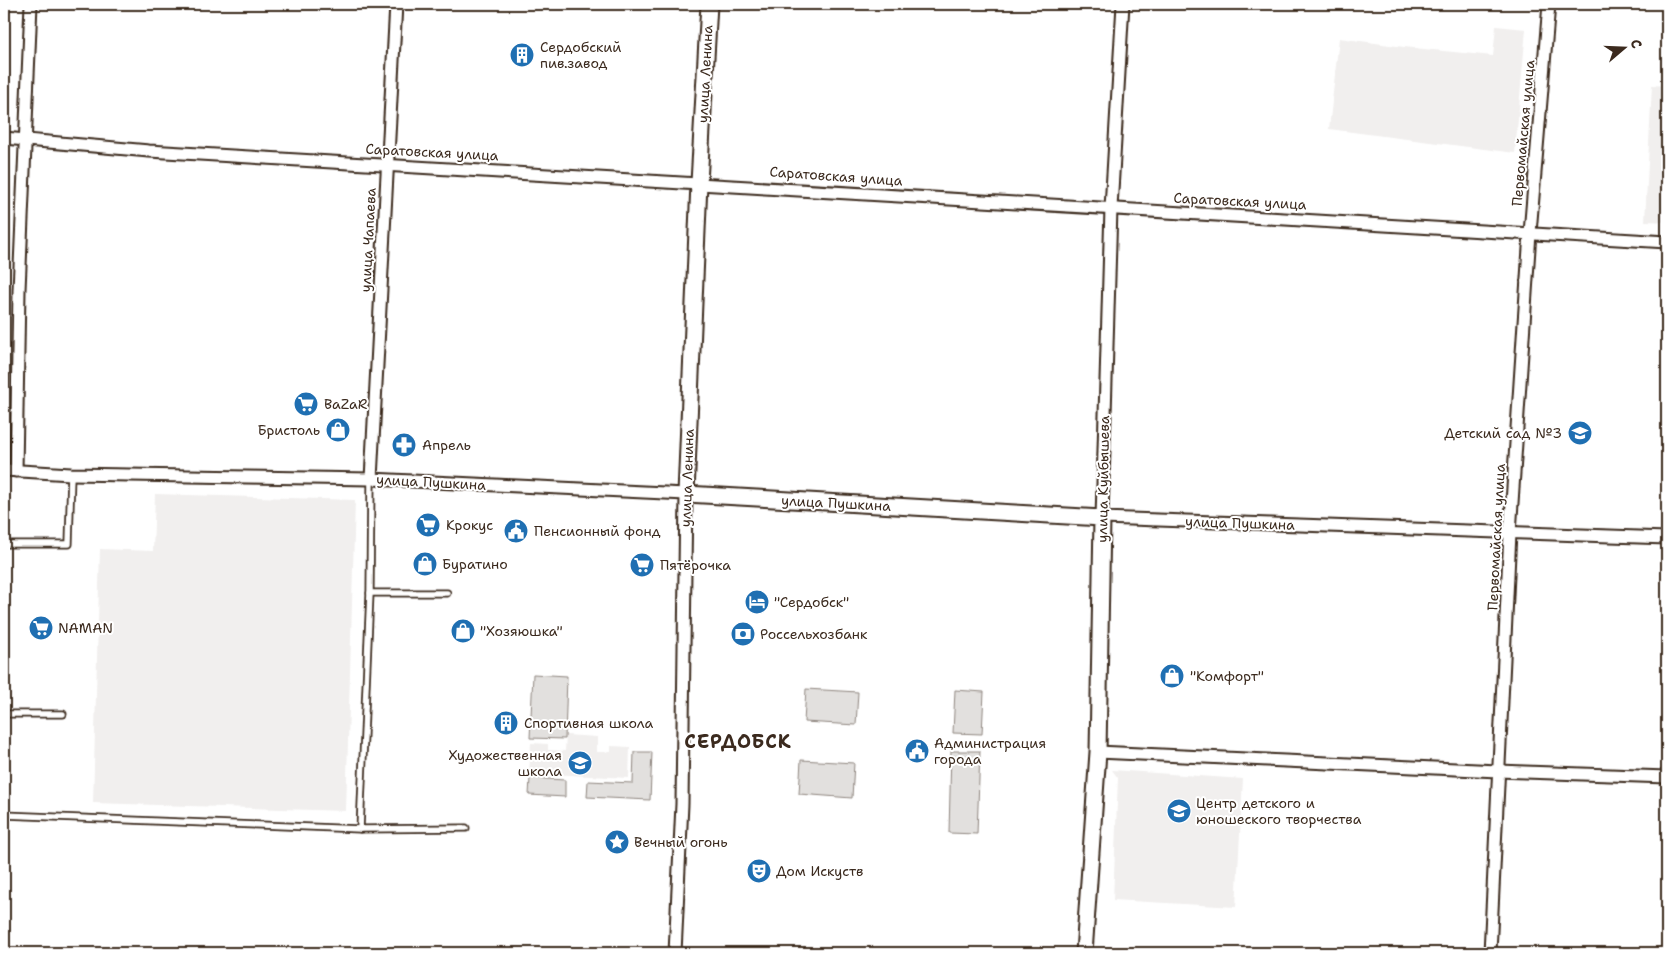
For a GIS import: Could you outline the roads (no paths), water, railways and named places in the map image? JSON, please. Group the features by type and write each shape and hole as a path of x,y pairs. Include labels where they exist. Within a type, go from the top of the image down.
{"street":[{"path":"10,471 31,4"},
{"name":"улица Чапаева","path":"371,479 386,164 396,4"},
{"name":"улица Ленина","path":"676,953 682,804 686,494 699,183 709,4"},
{"name":"улица Куйбышева","path":"1084,953 1098,752 1102,518 1111,208 1122,4"},
{"name":"Первомайская улица","path":"1490,953 1510,533 1530,233 1549,4"},
{"name":"Саратовская улица","path":"4,138 25,138 149,151 1667,242"},
{"name":"улица Пушкина","path":"10,471 72,474 371,479 686,494 1102,518 1667,538"},
{"path":"1098,752 1667,777"}],"lane":[{"path":"4,544 69,544 72,474"},
{"path":"360,829 370,593 371,479"},
{"path":"370,593 446,594"},
{"path":"4,714 63,714"},
{"path":"4,815 360,829 466,828"}],"place":[{"name":"Сердобский пив.завод","path":"522,55"},
{"name":"BaZaR","path":"306,404"},
{"name":"Бристоль","path":"338,430"},
{"name":"Детский сад №3","path":"1580,433"},
{"name":"Апрель","path":"404,445"},
{"name":"Крокус","path":"428,525"},
{"name":"Пенсионный фонд","path":"516,531"},
{"name":"Буратино","path":"425,564"},
{"name":"Пятёрочка","path":"642,565"},
{"name":"\"Сердобск\"","path":"757,602"},
{"name":"NAMAN","path":"41,628"},
{"name":"\"Хозяюшка\"","path":"463,631"},
{"name":"Россельхозбанк","path":"743,634"},
{"name":"\"Комфорт\"","path":"1172,676"},
{"name":"Спортивная школа","path":"506,723"},
{"name":"Администрация города","path":"917,751"},
{"name":"Художественная школа","path":"580,763"},
{"name":"Центр детского и юношеского творчества","path":"1179,811"},
{"name":"Вечный огонь","path":"617,842"},
{"name":"Дом Искуств","path":"759,871"}],"district":[{"name":"СЕРДОБСК","path":"738,741"}]}
